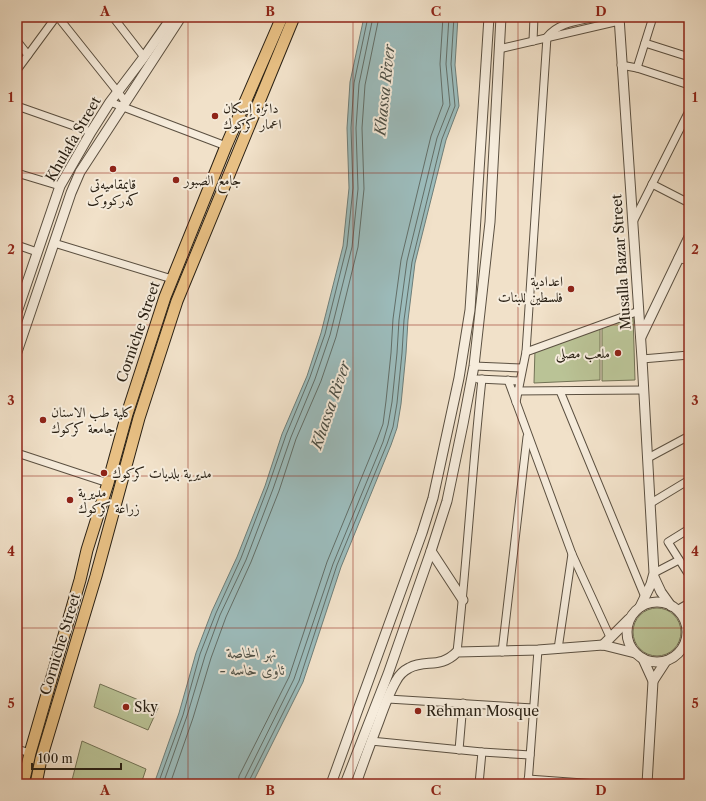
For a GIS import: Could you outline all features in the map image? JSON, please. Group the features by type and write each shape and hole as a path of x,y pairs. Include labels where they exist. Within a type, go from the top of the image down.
{"main road":[{"name":"Corniche Street","path":"23,784 30,753 127,414 165,297 226,146 282,17"},
{"name":"Corniche Street","path":"36,784 41,760 96,576 139,418 177,301 294,17"},
{"path":"275,33 286,38"},
{"path":"143,363 156,367"},
{"path":"137,383 149,387"}],"street":[{"path":"17,70 57,17 118,93 124,104"},
{"path":"112,17 144,58"},
{"name":"Khulafa Street","path":"17,312 60,186 110,102 144,58 172,17"},
{"path":"17,352 71,192 80,172 181,17"},
{"path":"331,784 402,591 433,498 459,378 470,310 489,17"},
{"path":"345,784 388,674 447,501 474,366 481,312 490,222 501,17"},
{"path":"533,41 534,17"},
{"path":"514,391 520,381 526,352 547,37 564,21 596,17"},
{"path":"637,68 653,17"},
{"path":"499,49 564,34 619,19"},
{"name":"Musalla Bazar Street","path":"619,19 641,338 654,575 661,592 674,608"},
{"path":"564,21 564,34"},
{"path":"17,41 28,55"},
{"path":"645,43 689,57"},
{"path":"621,65 637,68 689,85"},
{"path":"110,102 124,104 226,146"},
{"path":"17,106 91,132"},
{"path":"632,224 689,111"},
{"path":"17,173 60,186"},
{"path":"652,184 689,203"},
{"path":"641,338 689,237"},
{"path":"54,243 172,279"},
{"path":"17,245 37,252"},
{"path":"678,258 689,261"},
{"path":"470,310 481,312"},
{"path":"526,352 638,311"},
{"path":"642,359 689,355"},
{"path":"474,366 522,368"},
{"path":"471,379 520,381"},
{"path":"457,652 463,600 466,548 482,379"},
{"path":"508,380 514,391 516,402 527,434 572,554 610,638"},
{"path":"514,391 644,390"},
{"path":"560,391 645,597"},
{"path":"502,652 527,434"},
{"path":"648,458 689,436"},
{"path":"17,453 108,484"},
{"path":"651,503 689,480"},
{"path":"689,529 668,542 687,572 689,571"},
{"path":"431,551 463,600"},
{"path":"558,649 572,554"},
{"path":"654,575 679,560"},
{"name":"Musalla Bazar Street","path":"640,607 654,575"},
{"path":"603,645 640,607 650,603 660,602 674,608 687,623 687,642 677,654 666,660 659,662 643,659 635,653 627,636 627,627 630,618"},
{"path":"674,608 689,602"},
{"path":"356,784 371,741 396,680 404,671 414,666 443,662 457,652 502,652 603,645 635,653"},
{"path":"538,650 528,782 597,784"},
{"path":"643,659 653,681 647,784"},
{"path":"653,681 666,660"},
{"path":"388,698 533,708"},
{"path":"459,750 463,704"},
{"path":"371,741 482,752 530,754"},
{"path":"17,749 30,753"},
{"path":"479,784 482,752"}],"green space":[{"name":"ملعب مصلى","path":"633,314 635,380 602,381 602,326"},
{"path":"600,327 600,380 534,383 535,349"},
{"path":"652,608 662,608 674,615 681,627 681,637 674,649 662,656 652,656 644,652 637,645 633,637 633,627 637,619 644,612"},
{"name":"Sky","path":"100,684 158,708 148,730 94,707"},
{"path":"82,741 146,769 141,784 71,784"}],"water":[{"name":"نهر الخاصة - ئاوی خاسە","path":"364,17 458,17 455,65 459,106 446,140 415,263 408,320 401,404 397,428 341,567 303,682 252,784 154,784 179,713 196,653 212,611 237,557 265,486 282,434 307,376 321,333 343,246 349,188 347,128 350,82"}],"place":[{"name":"دائرة إسكان اعمار كركوك","path":"215,116"},
{"name":"قایمقامیەتی کەرکووک","path":"113,169"},
{"name":"جامع الصبور","path":"176,180"},
{"name":"اعدادية فلسطين للبنات","path":"571,289"},
{"name":"ملعب مصلى","path":"618,353"},
{"name":"كلية طب الاسنان جامعة كركوك","path":"43,420"},
{"name":"مديرية بلديات كركوك","path":"104,473"},
{"name":"مديرية زراعة كركوك","path":"70,500"},
{"name":"Sky","path":"126,707"},
{"name":"Rehman Mosque","path":"418,711"}],"water label":[{"name":"Khassa River","path":"385,90"},
{"name":"Khassa River","path":"331,405"}]}
